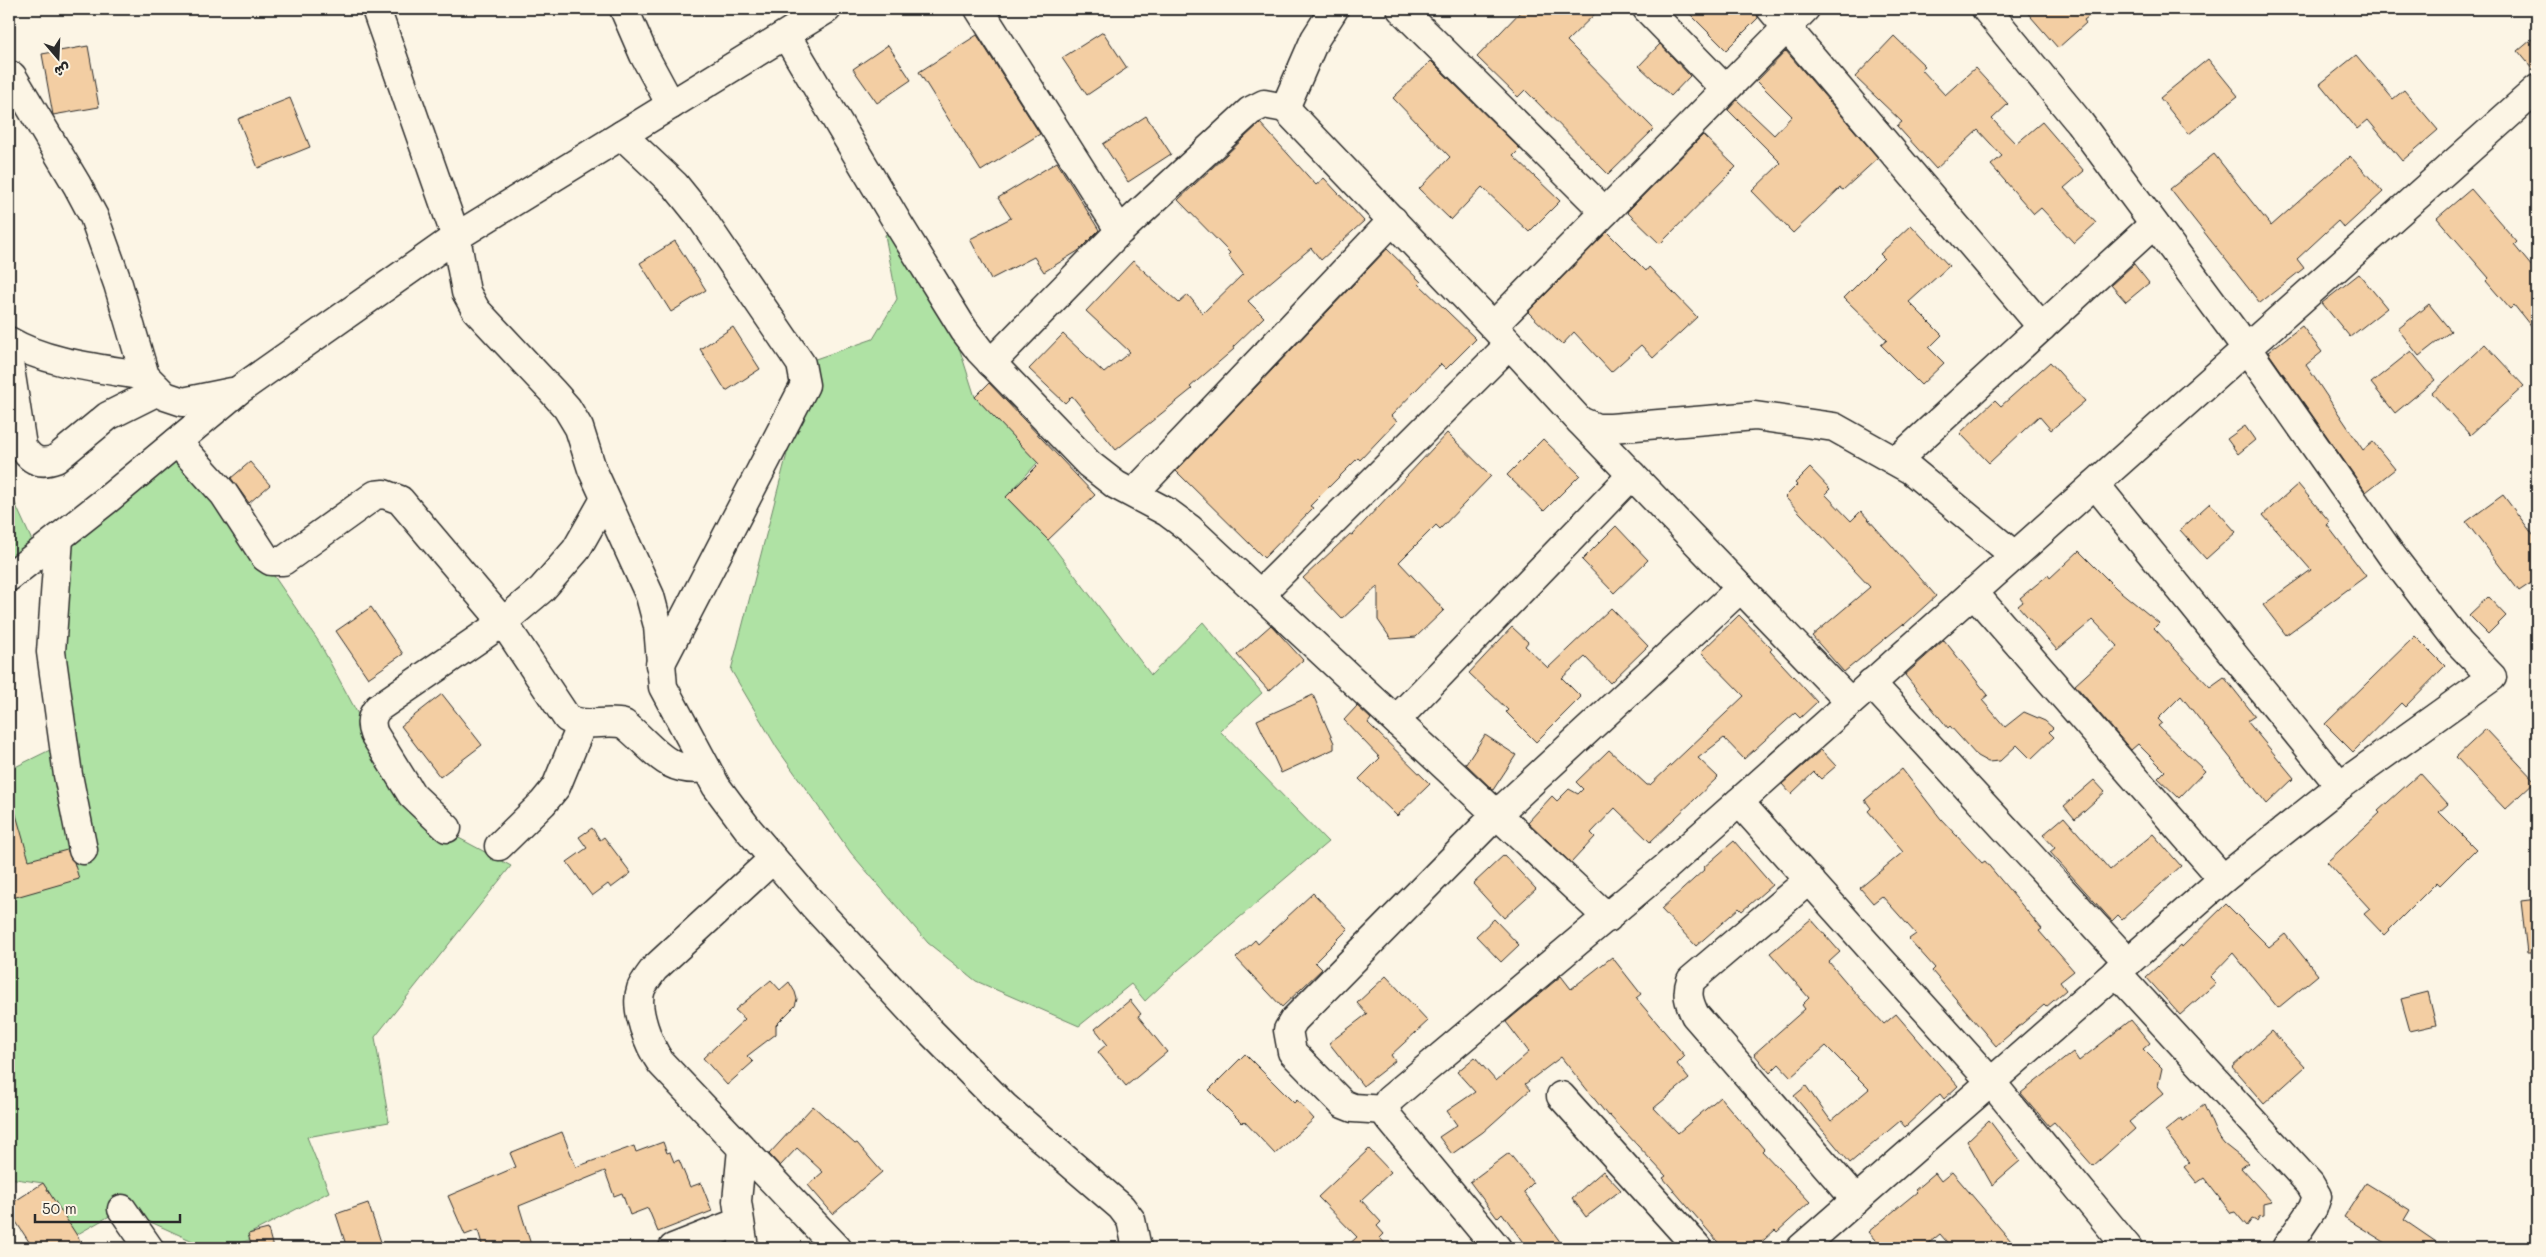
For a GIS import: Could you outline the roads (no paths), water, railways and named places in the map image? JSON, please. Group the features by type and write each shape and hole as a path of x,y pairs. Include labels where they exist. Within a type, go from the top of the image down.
{"street":[{"path":"376,9 456,238 462,278 470,301 570,413 579,428 605,499 650,596 658,626 659,666 666,694 706,768 735,813 773,859 923,1024 998,1099 1121,1207 1130,1220 1137,1248"},
{"path":"624,9 655,76 671,105"},
{"path":"9,576 178,442 239,390 456,238 827,9"},
{"path":"979,9 1120,231"},
{"path":"1285,108 1315,39 1334,9"},
{"path":"1401,9 1605,212"},
{"path":"1647,9 1725,90"},
{"path":"1801,1248 2223,880 2340,786 2492,677 2459,643 2392,556 2247,349 2080,122 1986,9"},
{"path":"1260,594 1501,335 1605,212 1725,90 1788,15 2042,327"},
{"path":"786,34 964,330 991,363 1089,464 1116,485 1134,493 1190,528 1608,918"},
{"path":"12,76 78,185 94,218 151,384"},
{"path":"1497,1248 1388,1117 1386,1106 1394,1095 1608,918 2537,89"},
{"path":"991,363 1120,231 1250,111 1264,104 1285,108 1393,220 1632,476 1850,702"},
{"path":"622,135 675,185 700,216 801,364 806,385 659,666"},
{"path":"1134,493 1393,220"},
{"path":"1896,461 2154,224"},
{"path":"9,341 20,347 61,360 151,384 182,402 239,390"},
{"path":"9,362 22,446 27,456 37,461 47,462 56,459 108,416 151,384"},
{"path":"1580,421 1597,428 1611,428 1755,416 1834,427 1911,470 2014,556"},
{"path":"178,442 224,494 265,557 271,561 283,561 366,500 384,494 400,500 503,622 567,718 582,724 616,722 624,724 663,760 673,766 695,770 706,768"},
{"path":"1396,720 1632,476"},
{"path":"2095,484 2340,786"},
{"path":"447,828 412,795 374,734 372,728 373,714 378,708 503,622 560,571 591,527 605,499"},
{"path":"59,538 51,652 68,774 83,850"},
{"path":"1386,1110 1353,1108 1343,1104 1292,1052 1288,1030 1294,1020 1497,814 1741,588"},
{"path":"1973,592 2223,880"},
{"path":"1871,684 2122,967 2310,1184 2317,1196 2313,1208 2286,1248"},
{"path":"499,846 543,804 556,787 582,724"},
{"path":"1739,802 1991,1082 2128,1248"},
{"path":"773,859 654,969 641,989 640,1002 644,1026 656,1056 837,1248"},
{"path":"1810,880 1691,980 1687,990 1688,1000 1695,1015 1856,1200"},
{"path":"1561,1096 1698,1248"},
{"path":"742,1149 737,1184 739,1222 744,1248"},
{"path":"122,1209 149,1248"},
{"path":"674,1248 739,1222"}]}
